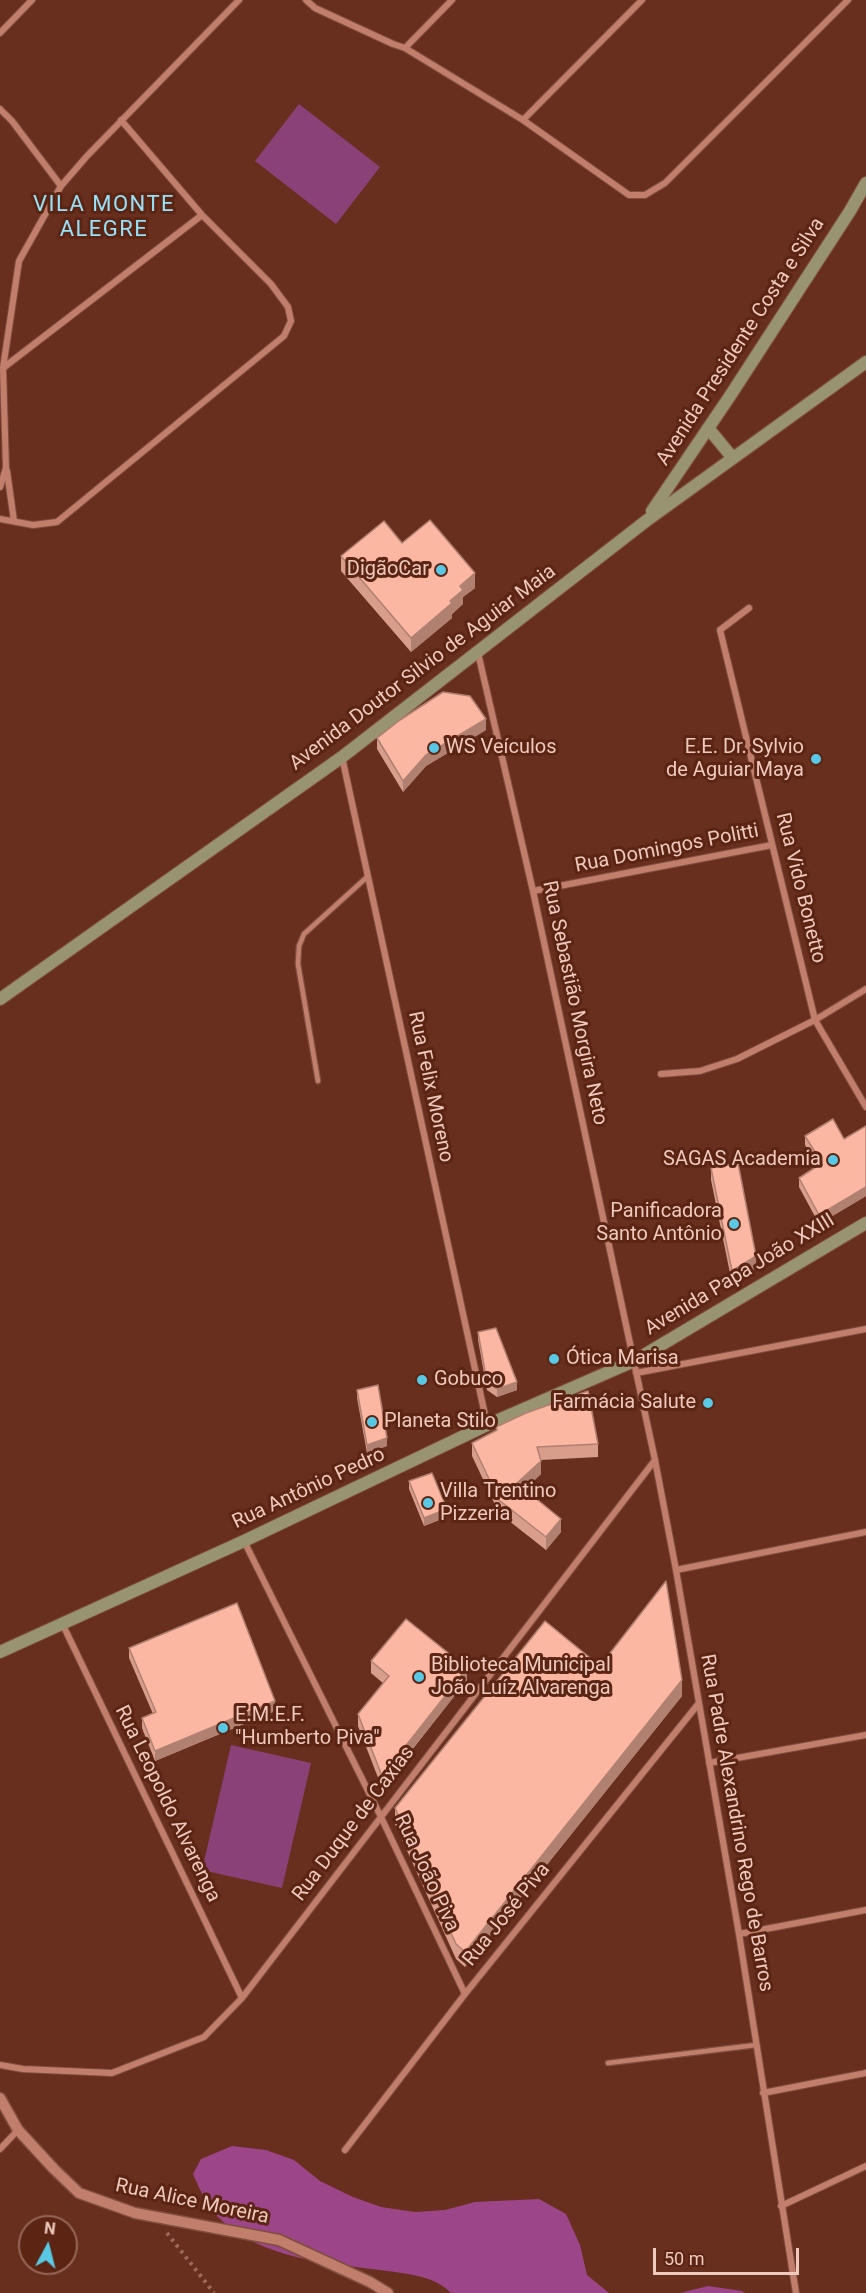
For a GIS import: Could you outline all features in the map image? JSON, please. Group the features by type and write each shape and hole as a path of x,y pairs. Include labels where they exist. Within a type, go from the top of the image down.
{"main road":[{"name":"Avenida Presidente Costa e Silva","path":"646,521 850,211 866,183"},
{"name":"Avenida Doutor Silvio de Aguiar Maia","path":"0,999 342,757 646,521 866,362"},
{"path":"708,428 732,457"},
{"name":"Avenida Papa João XXIII","path":"635,1367 866,1223"},
{"name":"Rua Antônio Pedro","path":"0,1652 244,1541 488,1425 635,1367"}],"street":[{"path":"0,33 32,0"},
{"path":"14,521 6,468 3,368 20,261 60,186 121,120 239,0"},
{"path":"306,0 315,8 393,45 405,48 523,120 629,195 645,195 665,183 848,0"},
{"path":"405,48 452,0"},
{"path":"523,120 642,0"},
{"path":"0,109 12,121 60,186"},
{"path":"0,519 33,525 57,522 284,336 291,321 288,307 271,284 202,215 121,120"},
{"path":"3,368 202,215"},
{"path":"0,487 6,468"},
{"name":"Rua Vido Bonetto","path":"749,608 720,630 815,1020 866,1107"},
{"name":"Rua Sebastião Morgira Neto","path":"478,653 533,891 635,1367"},
{"name":"Rua Felix Moreno","path":"342,757 366,878 488,1425"},
{"name":"Rua Domingos Politti","path":"533,891 772,845"},
{"path":"661,1074 700,1071 737,1059 815,1020 866,989"},
{"path":"635,1367 866,1329"},
{"name":"Rua Padre Alexandrino Rego de Barros","path":"635,1367 676,1570 739,1934 796,2293"},
{"name":"Rua Duque de Caxias","path":"0,2065 23,2069 112,2073 204,2037 242,1998 655,1460"},
{"path":"676,1570 866,1532"},
{"name":"Rua João Piva","path":"244,1541 381,1817 465,1994"},
{"name":"Rua Leopoldo Alvarenga","path":"62,1623 242,1998"},
{"name":"Rua José Piva","path":"345,2150 465,1994 699,1703"},
{"path":"709,1763 866,1735"},
{"path":"739,1934 866,1910"},
{"path":"763,2093 866,2073"},
{"name":"Rua Alice Moreira","path":"0,2098 18,2130 79,2193 135,2213 279,2240 370,2282 388,2293"},
{"path":"0,2149 18,2130"},
{"path":"782,2206 866,2166"}],"lane":[{"path":"318,1081 298,964 299,946 304,934 366,878"},
{"path":"608,2063 756,2045"}],"path":[{"path":"153,2216 214,2293"}],"shaded area":[{"path":"299,104 380,167 336,224 255,161"},
{"path":"231,1745 311,1763 282,1888 202,1870"},
{"path":"232,2146 266,2150 294,2160 320,2181 381,2207 415,2212 445,2210 475,2202 539,2199 566,2214 580,2245 587,2275 609,2293 451,2293 445,2287 421,2277 320,2262 275,2251 235,2231 218,2217 207,2202 193,2174 201,2159"},
{"path":"708,2286 742,2291 745,2293 680,2293"}],"building":[{"path":"430,520 475,573 460,586 463,590 450,601 452,603 411,638 341,556 384,521 402,543"},
{"path":"443,692 470,696 486,719 426,755 403,781 377,738"},
{"path":"833,1119 844,1139 866,1126 866,1187 819,1215 799,1178 822,1163 805,1136"},
{"name":"Panificadora Santo Antônio","path":"738,1163 756,1256 732,1271 711,1168"},
{"path":"496,1328 517,1382 497,1389 487,1382 478,1332"},
{"name":"Planeta Stilo","path":"378,1385 387,1438 367,1445 357,1390"},
{"path":"588,1391 598,1444 537,1447 541,1461 517,1483 561,1519 546,1537 499,1500 472,1443 497,1430 496,1427 526,1413"},
{"name":"Villa Trentino Pizzeria","path":"432,1473 447,1509 424,1518 409,1481"},
{"path":"666,1581 682,1680 465,1952 456,1944 395,1808 545,1621 600,1666"},
{"path":"237,1603 275,1701 155,1751 142,1718 156,1712 129,1648"},
{"path":"406,1619 467,1668 382,1776 358,1714 389,1676 371,1661"}],"place":[{"name":"DigãoCar","path":"441,570"},
{"name":"WS Veículos","path":"434,748"},
{"name":"E.E. Dr. Sylvio de Aguiar Maya","path":"816,759"},
{"name":"SAGAS Academia","path":"833,1160"},
{"name":"Panificadora Santo Antônio","path":"734,1224"},
{"name":"Ótica Marisa","path":"554,1359"},
{"name":"Gobuco","path":"422,1380"},
{"name":"Farmácia Salute","path":"708,1403"},
{"name":"Planeta Stilo","path":"372,1422"},
{"name":"Villa Trentino Pizzeria","path":"428,1503"},
{"name":"Biblioteca Municipal João Luíz Alvarenga","path":"419,1677"},
{"name":"E.M.E.F. \"Humberto Piva\"","path":"223,1728"}],"district":[{"name":"VILA MONTE ALEGRE","path":"104,218"}]}
